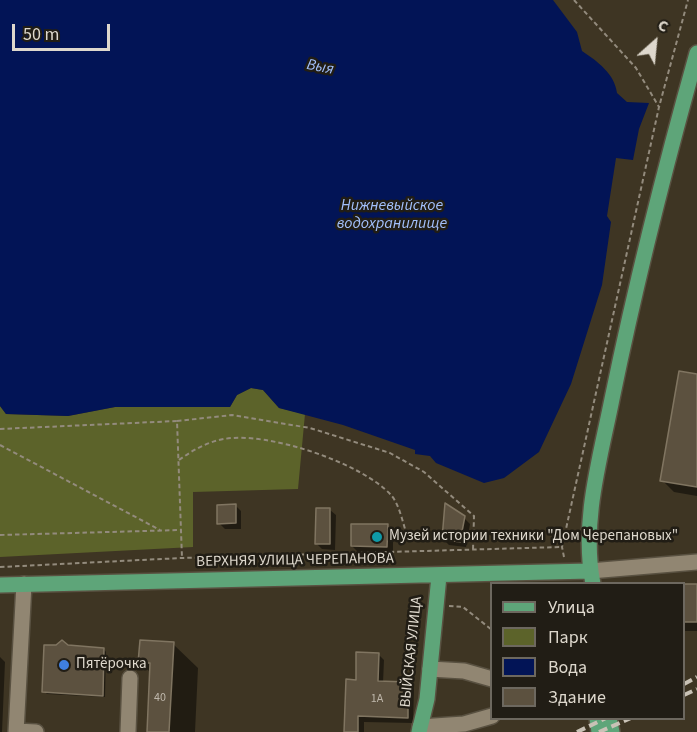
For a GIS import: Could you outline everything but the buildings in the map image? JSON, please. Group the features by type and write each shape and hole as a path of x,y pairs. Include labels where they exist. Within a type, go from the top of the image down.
{"main road":[{"path":"591,577 592,498 625,339 697,53"},
{"name":"ВЕРХНЯЯ УЛИЦА ЧЕРЕПАНОВА","path":"0,585 567,573 591,577"},
{"name":"ВЫЙСКАЯ УЛИЦА","path":"420,729 427,699 439,576"}],"lane":[{"path":"591,577 697,562"},
{"path":"24,584 16,732 36,732"},
{"path":"430,669 464,671 490,678"},
{"path":"128,732 130,678"},
{"path":"420,729 464,724 490,717"}],"path":[{"path":"574,0 636,68 659,107"},
{"path":"567,573 562,547 659,107 688,0"},
{"path":"0,429 177,421 232,415 310,428 390,453 424,471 474,516 473,550"},
{"path":"177,421 182,558"},
{"path":"179,460 198,447 226,438 283,442 359,471 392,496 408,538"},
{"path":"0,445 160,530"},
{"path":"0,535 181,530"},
{"path":"0,567 182,558 562,547"},
{"path":"434,611 450,606 463,607 490,628"}],"green space":[{"path":"251,388 263,390 279,408 305,414 298,489 193,492 193,547 0,557 0,406 6,414 68,416 115,407 230,407 237,395"}],"water":[{"name":"Нижневыйское водохранилище","path":"0,0 553,0 577,32 582,51 609,74 617,93 627,102 649,103 639,129 633,160 616,158 607,216 611,222 602,285 571,384 539,452 504,478 484,483 436,463 430,456 415,454 415,450 343,425 279,408 263,390 251,388 237,395 230,407 115,407 68,416 6,414 0,406"}],"railway":[{"path":"685,683 697,677"},
{"path":"685,695 697,689"},
{"path":"577,732 602,720"},
{"path":"599,732 626,720"}],"place":[{"name":"Музей истории техники \"Дом Черепановых\"","path":"377,537"},
{"name":"Пятёрочка","path":"64,665"}],"water label":[{"name":"Выя","path":"320,68"}]}
